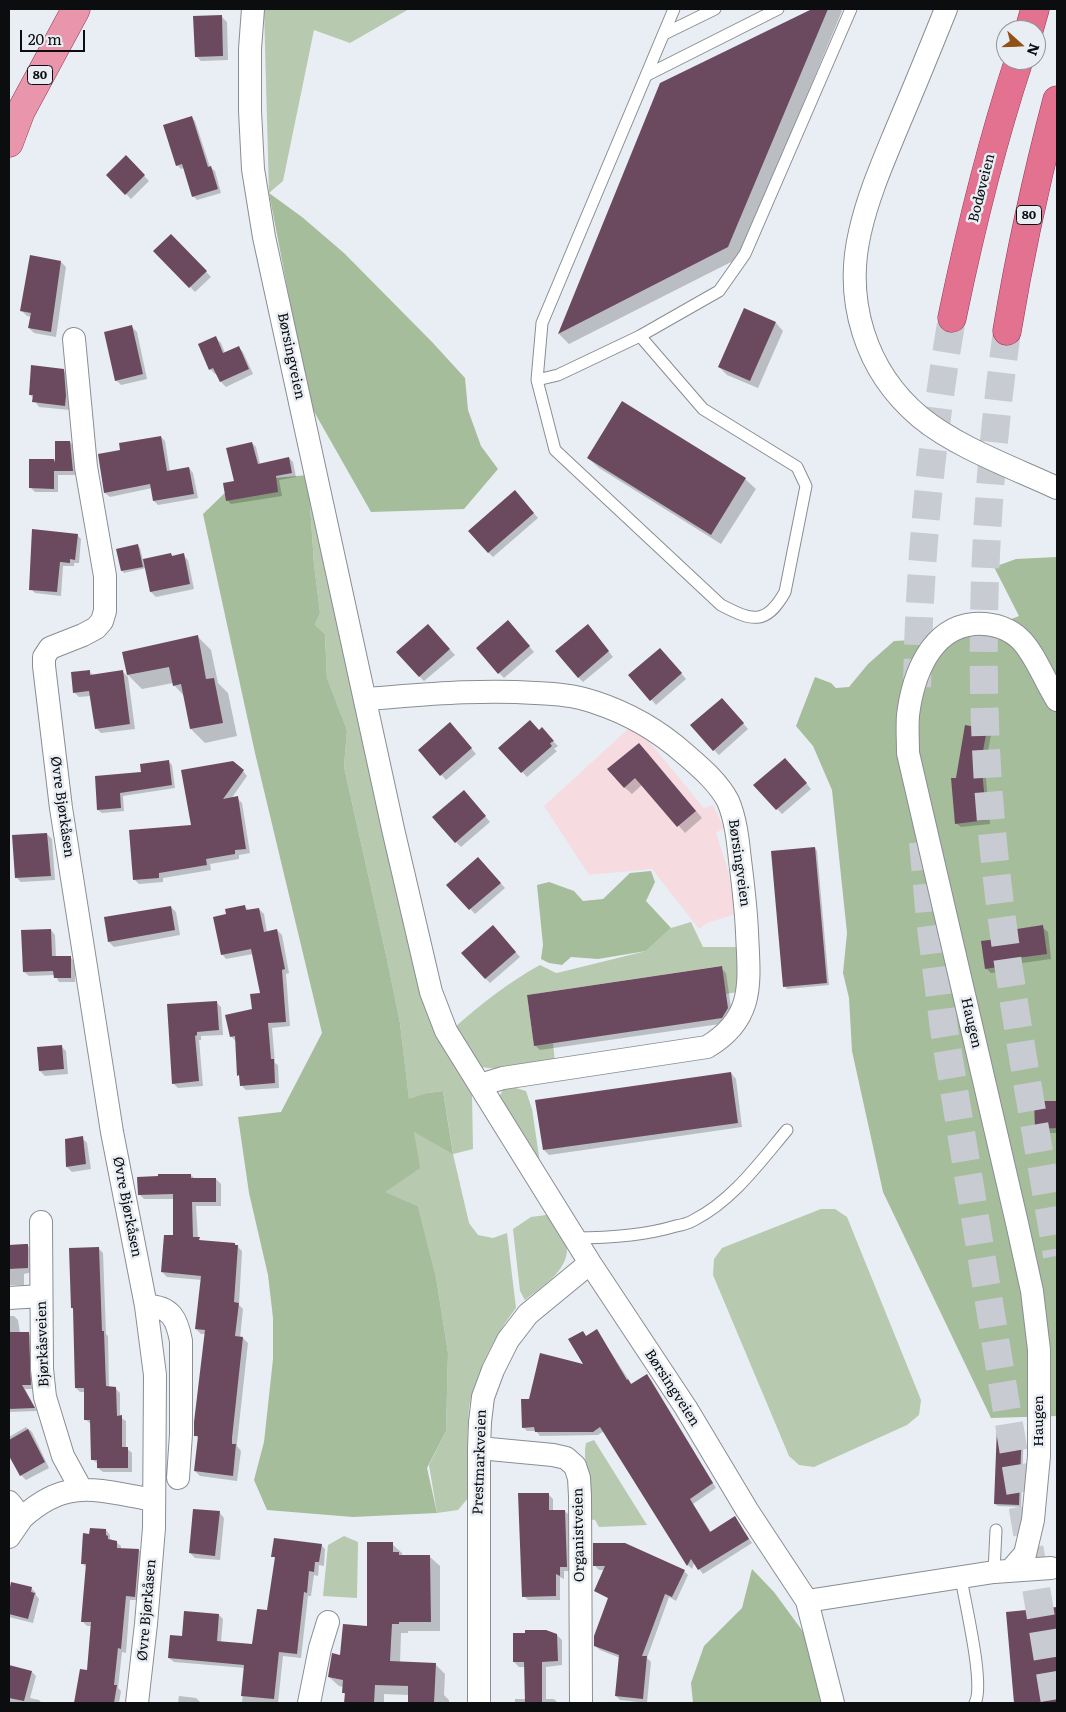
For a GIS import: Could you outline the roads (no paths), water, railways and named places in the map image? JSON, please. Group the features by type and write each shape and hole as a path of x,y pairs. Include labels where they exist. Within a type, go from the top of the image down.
{"highway":[{"name":"Bodøveien","path":"952,318 981,187 1016,70"},
{"name":"80","path":"1007,331 1026,225 1057,100"}],"main road":[{"name":"80","path":"9,143 21,111 76,9"}],"street":[{"name":"Børsingveien","path":"253,9 250,49 250,111 253,169 264,237 393,828 431,992 446,1031 574,1238 686,1408 747,1510 807,1601 833,1703"},
{"path":"946,9 866,210 855,264 855,299 859,319 868,347 882,373 893,390 920,417 964,445 1057,488"},
{"name":"Øvre Bjørkåsen","path":"74,339 86,466 105,576 106,611 102,621 96,628 50,648 44,657 44,666 61,808 112,1132 146,1306 155,1375 154,1528 137,1703"},
{"name":"Haugen","path":"1003,1571 1025,1554 1033,1520 1038,1456 1039,1350 1032,1291 908,753 908,716 916,680 922,664 933,645 947,633 966,625 987,623 1005,628 1021,639 1057,700"},
{"name":"Børsingveien","path":"365,699 516,692 569,696 593,701 643,723 680,749 720,789 732,814 736,829 746,912 749,971 748,994 741,1014 730,1029 719,1040 707,1047 503,1078 480,1085"},
{"name":"Bjørkåsveien","path":"41,1222 42,1369 45,1397 63,1456 81,1489"},
{"name":"Prestmarkveien","path":"479,1703 479,1448 483,1397 492,1370 508,1340 528,1314 590,1263"},
{"path":"9,1298 41,1296"},
{"path":"146,1306 159,1307 172,1314 179,1329 181,1341 181,1434 178,1478"},
{"name":"Organistveien","path":"479,1448 553,1455 566,1458 575,1466 580,1496 581,1703"},
{"path":"9,1537 15,1510 35,1506 51,1496 63,1492 81,1489 97,1490 154,1500"},
{"path":"807,1601 1003,1571 1054,1568"},
{"path":"309,1703 320,1648 328,1622"}],"lane":[{"path":"640,336 703,409 798,467 806,486 785,592 778,605 765,616 744,617 721,605 555,450 537,380 542,323 674,9"},
{"path":"664,34 715,9"},
{"path":"647,75 778,9"},
{"path":"537,380 558,375 640,336 719,292 745,254 851,9"},
{"path":"574,1238 611,1238 662,1231 694,1221 715,1207 743,1182 787,1130"},
{"path":"996,1530 1003,1571"},
{"path":"961,1578 978,1674 978,1698 975,1703"}],"tunnel":[{"path":"917,687 920,594 927,502 952,318"},
{"path":"1007,331 994,444 986,557 984,670 988,784 993,843 1008,962 1057,1256"},
{"path":"923,842 930,919 944,1029 1055,1703"}]}
